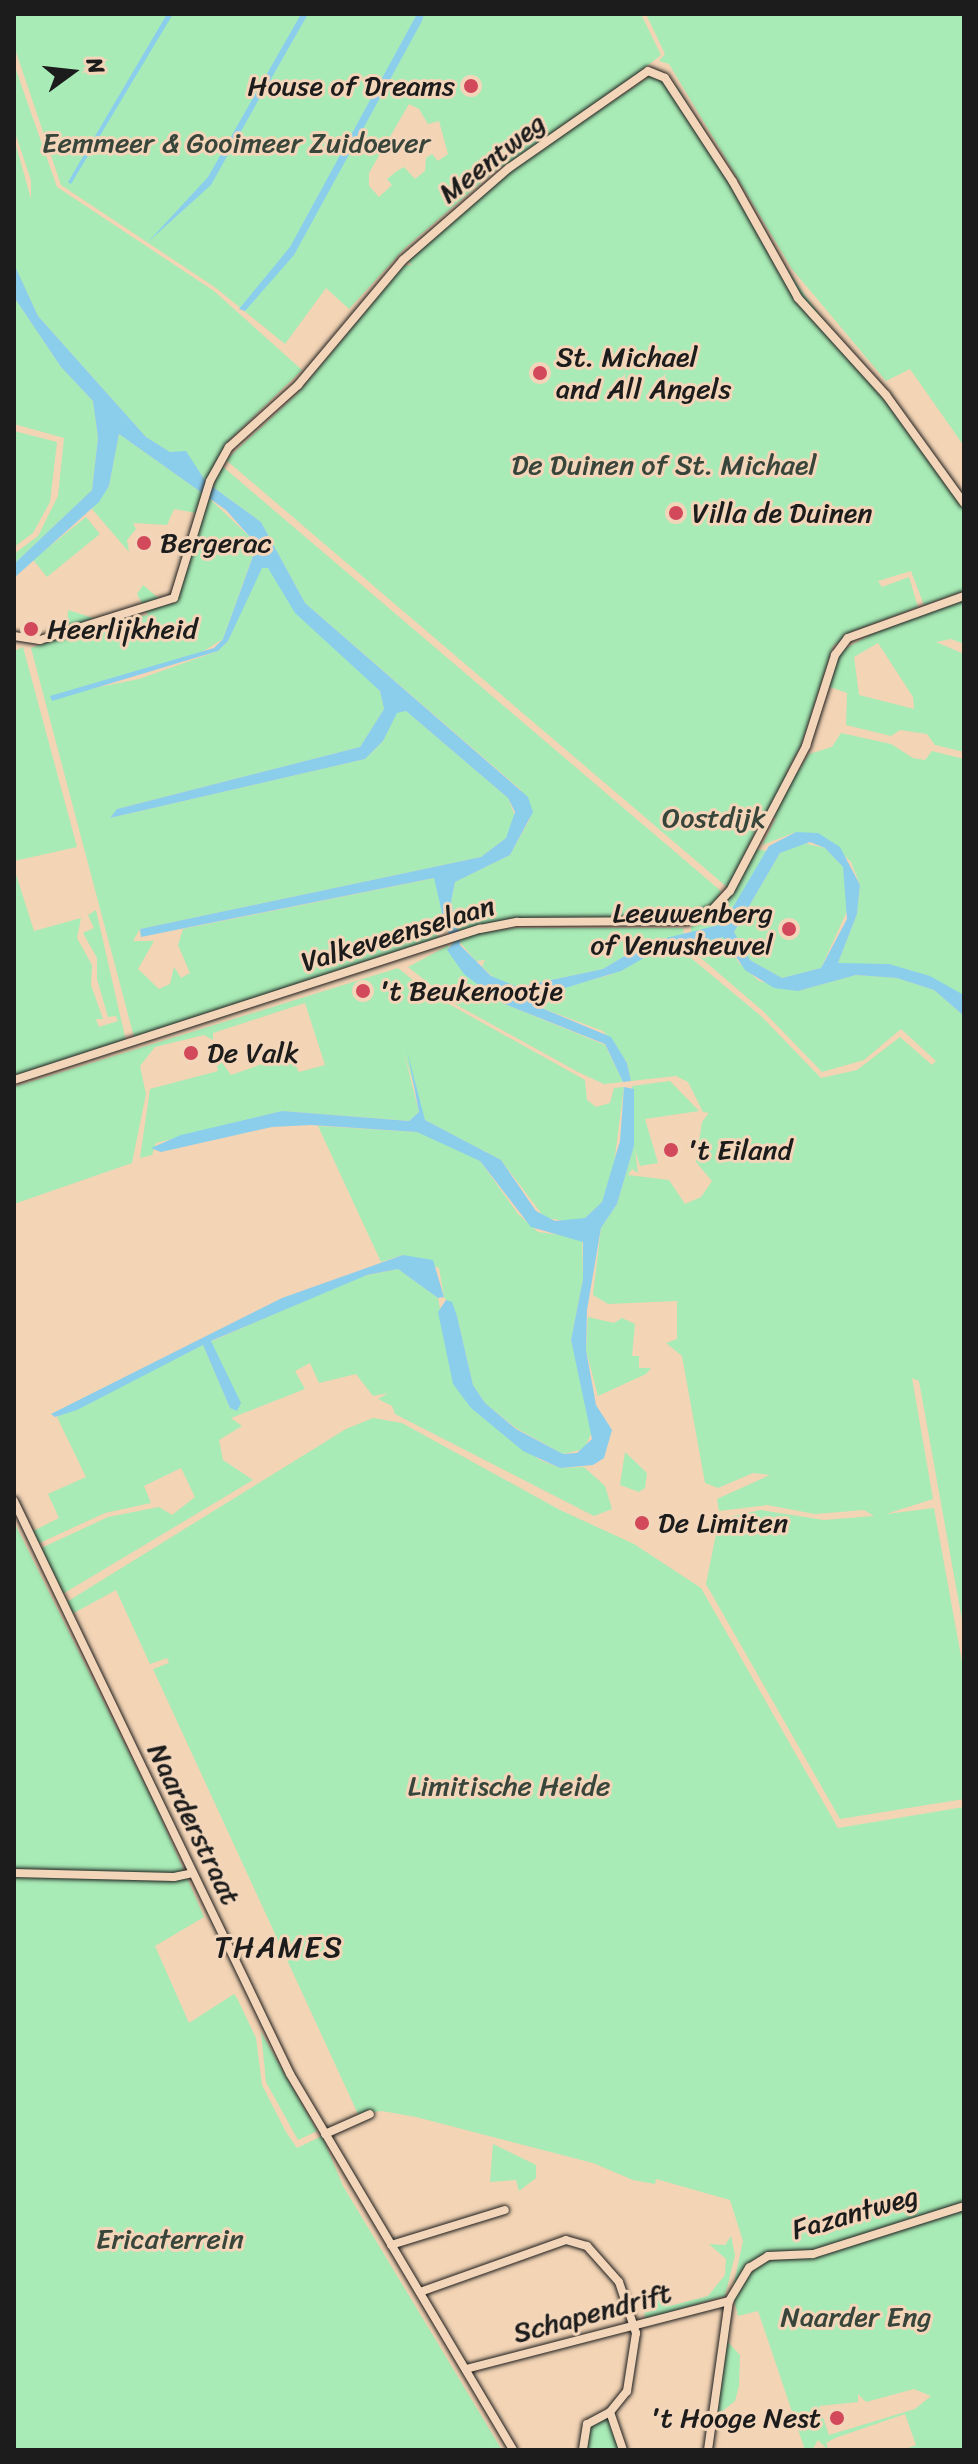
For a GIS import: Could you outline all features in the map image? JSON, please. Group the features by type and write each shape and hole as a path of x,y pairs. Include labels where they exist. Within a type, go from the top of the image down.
{"street":[{"name":"Meentweg","path":"14,636 40,640 174,598 210,481 229,447 298,385 403,260 509,168 648,71 665,78 733,182 798,298 886,395 964,503"},
{"name":"Valkeveenselaan","path":"14,1080 466,933 517,922 687,921 712,910 730,891 806,746 835,655 848,638 964,596"},
{"name":"Naarderstraat","path":"14,1501 290,2074 513,2450"},
{"path":"14,1873 171,1877 193,1873"},
{"path":"325,2134 370,2114"},
{"name":"Fazantweg","path":"729,2299 749,2268 768,2256 813,2254 964,2206"},
{"path":"391,2245 505,2210"},
{"path":"420,2292 573,2240 587,2246 619,2282 635,2324 632,2376 610,2412 587,2424 583,2450"},
{"path":"708,2450 729,2299"},
{"name":"Schapendrift","path":"466,2369 729,2299"},
{"path":"610,2412 623,2450"}],"green space":[{"name":"Eemmeer & Gooimeer Zuidoever","path":"14,14 641,14 661,55 554,139 497,169 405,248 349,309 326,288 285,344 216,288 61,185 14,46","holes":["409,104 419,109 428,124 439,121 448,154 438,161 432,154 426,158 425,171 415,179 404,167 397,171 387,179 392,185 379,197 369,186 369,173"]},
{"path":"646,14 964,14 964,446 910,369 886,381 792,269 669,64 659,61 665,54"},
{"path":"14,64 57,187 214,291 302,370 226,443 206,482 186,452 170,452 146,437 38,316 24,286 14,264 14,138 31,199 31,180 14,130"},
{"name":"De Duinen of St. Michael","path":"659,70 678,88 749,215 807,298 964,505 964,591 924,605 911,571 878,581 882,587 909,577 918,607 853,631 833,646 801,745 786,773 797,773 809,754 832,747 841,733 891,744 913,758 925,760 932,751 964,759 964,1000 910,970 838,963 857,914 860,885 851,862 829,840 796,832 762,845 776,818 763,816 728,888 226,460 298,393 404,265 412,265 408,261 514,168"},
{"path":"14,297 61,367 93,401 98,438 92,490 14,564 14,554 38,536 58,496 64,438 14,424"},
{"path":"14,431 57,442 50,502 33,533 14,547"},
{"path":"119,434 202,493 196,513 174,509 167,525 133,523 136,529 127,540 129,552 92,509 109,486"},
{"path":"222,466 721,891 716,901 693,917 561,919 459,932 451,902 455,882 510,855 530,819 521,790 305,603 261,522 213,487"},
{"path":"209,498 257,544 223,639 194,657 50,697 139,679 218,651 228,641 261,568 268,568 380,691 384,709 360,747 117,809 110,818 365,759 383,741 397,712 406,711 508,798 516,819 506,838 481,857 140,929 133,941 154,941 138,969 159,989 170,984 174,967 181,978 190,973 178,945 183,929 435,878 445,926 435,931 440,938 134,1037 31,648 67,635 68,610 109,623 116,612 129,618 148,615 137,594 143,585 161,600 176,603"},
{"path":"86,517 100,534 47,577 33,560"},
{"path":"964,600 964,644 951,639 936,642 964,654 964,752 935,745 927,734 900,730 891,736 846,725 847,693 827,686 841,651 879,630","holes":["878,643 913,697 914,709 859,695 854,657"]},
{"path":"23,647 77,847 14,861 14,651"},
{"path":"800,842 825,848 843,867 848,909 821,968 782,978 750,960 734,932 780,853"},
{"path":"755,849 767,851 723,924 691,934 691,923 725,903"},
{"path":"14,868 34,931 81,918 77,938 92,965 91,985 103,1019 96,1019 99,1027 118,1021 116,1016 108,1017 97,979 97,958 83,933 94,928 88,915 96,910 126,1041 14,1080"},
{"path":"515,928 683,928 684,936 646,943 603,969 518,987 497,981 482,966 485,960 476,961 459,941 460,935"},
{"path":"723,936 739,963 759,981 798,991 856,975 897,978 934,990 964,1016 964,1631 919,1381 912,1378 933,1499 886,1514 934,1508 964,1673 964,1799 840,1819 706,1584 719,1519 761,1510 824,1520 874,1516 864,1510 815,1514 767,1505 719,1511 717,1499 770,1475 753,1473 718,1488 705,1483 682,1356 666,1343 677,1339 677,1301 608,1304 593,1295 601,1228 617,1204 634,1146 632,1086 670,1081 699,1111 645,1119 658,1163 640,1166 635,1150 638,1173 632,1169 628,1175 669,1180 685,1204 701,1197 712,1181 696,1162 702,1122 709,1113 703,1112 688,1082 676,1076 631,1081 627,1062 603,1031 531,1004 534,995 610,975 651,954 686,945 691,958 761,1016 821,1078 857,1070 900,1037 932,1065 936,1061 901,1029 864,1060 822,1072 763,1011 695,953 691,944"},
{"path":"449,945 448,950 502,1003 605,1045 623,1082 604,1084 578,1072 455,1004 408,967"},
{"path":"398,968 429,993 585,1080 587,1100 596,1107 610,1103 614,1088 624,1087 614,1164 602,1202 585,1218 573,1223 544,1217 501,1160 425,1120 404,1053 419,1112 409,1121 282,1111 156,1143 152,1155 140,1158 150,1089 218,1071 216,1058 228,1050 221,1061 231,1075 282,1057 292,1059 299,1072 325,1065 305,1003 213,1033 213,1040 204,1035 155,1047 140,1066 146,1094 132,1163 14,1204 14,1087"},
{"path":"318,1126 417,1132 451,1145 480,1161 518,1214 538,1232 582,1238 583,1279 571,1340 593,1430 584,1449 563,1454 516,1428 485,1403 473,1385 457,1316 444,1297 439,1268 403,1255 381,1262"},
{"path":"398,1269 438,1298 447,1347 482,1417 540,1460 560,1468 584,1467 605,1486 612,1509 594,1516 395,1414 392,1406 378,1399 388,1393 373,1396 356,1374 319,1383 310,1363 295,1371 305,1389 231,1418 242,1426 219,1440 223,1460 253,1480 56,1598 35,1551 108,1517 159,1507 172,1515 195,1497 181,1468 144,1486 151,1503 105,1513 33,1546 27,1534 59,1518 48,1494 86,1477 57,1417 203,1345 230,1408 236,1400 210,1342 359,1277"},
{"path":"588,1317 614,1323 622,1318 635,1324 632,1356 639,1356 639,1368 651,1368 646,1374 598,1396 586,1350"},
{"name":"Limitische Heide","path":"373,1418 402,1423 560,1510 634,1544 701,1588 838,1828 964,1807 964,2450 903,2450 916,2445 905,2414 835,2438 826,2443 828,2450 818,2440 812,2450 805,2450 758,2311 738,2316 732,2292 743,2241 730,2200 656,2179 655,2184 633,2180 593,2163 416,2117 382,2111 358,2114 153,1669 169,1663 167,1658 150,1664 116,1590 72,1614 65,1603 346,1429","holes":["914,2389 931,2396 915,2409 829,2435 819,2406 858,2402 858,2394 866,2402"]},
{"path":"625,1452 647,1473 645,1488 639,1492 620,1485"},
{"name":"Ericaterrein","path":"14,1522 157,1809 204,1917 155,1946 189,2023 234,1994 237,1998 256,2038 262,2085 286,2132 297,2148 322,2136 343,2186 502,2450 14,2450"},
{"path":"261,2032 317,2131 298,2140 266,2082"},
{"path":"493,2144 536,2165 536,2178 519,2191 516,2180 490,2182"},
{"path":"731,2236 735,2255 725,2296 646,2319 644,2313 656,2310 660,2293 670,2306 708,2296 725,2275 726,2259 709,2244 725,2245"},
{"path":"725,2339 740,2355 739,2386 735,2401 715,2417"},
{"path":"609,2417 620,2450 586,2450 585,2433 593,2422"}],"water":[{"path":"167,14 173,14 71,184 68,182"},
{"path":"301,14 308,14 271,79 270,93 259,99 211,185 148,242 208,177"},
{"path":"417,14 424,14 422,21 294,255 245,311 239,309 290,247"},
{"path":"14,264 38,316 146,437 170,452 186,451 206,482 261,522 305,603 528,797 533,812 510,855 455,882 451,902 459,932 450,935 445,926 434,878 141,937 140,929 481,857 506,838 515,812 508,798 406,711 397,713 383,741 365,759 110,818 117,809 360,747 384,709 380,691 295,613 268,568 262,568 228,641 218,651 52,701 50,696 214,648 223,639 257,545 226,510 119,434 109,486 99,502 14,578 14,564 92,490 98,438 93,401 61,367 14,297"},
{"path":"796,832 818,833 840,847 860,885 857,914 838,963 889,964 930,976 962,994 964,1016 934,990 897,978 856,975 798,991 774,988 745,970 723,937 651,954 621,971 532,998 532,1004 611,1037 627,1063 631,1081 623,1082 605,1044 502,1003 464,974 447,950 460,935 460,945 491,976 518,987 603,969 646,943 723,924 769,846","holes":["810,842 825,848 843,867 847,919 821,968 782,978 750,960 734,932 780,853"]},
{"path":"407,1051 425,1120 501,1160 536,1211 555,1221 585,1218 602,1202 620,1141 624,1087 634,1089 634,1146 617,1204 601,1228 587,1310 586,1350 596,1405 612,1430 604,1458 593,1465 560,1468 523,1451 471,1408 453,1384 438,1312 446,1300 452,1302 473,1385 485,1403 516,1429 563,1454 577,1453 592,1439 571,1340 583,1279 583,1242 531,1227 480,1161 417,1132 311,1125 272,1127 161,1152 151,1148 181,1135 282,1111 409,1121 419,1112"},
{"path":"403,1255 433,1260 444,1297 438,1298 398,1269 367,1275 211,1341 241,1403 237,1411 230,1408 203,1345 77,1410 55,1417 51,1414 282,1298"}],"place":[{"name":"House of Dreams","path":"471,86"},
{"name":"St. Michael and All Angels","path":"540,373"},
{"name":"Villa de Duinen","path":"676,513"},
{"name":"Bergerac","path":"144,543"},
{"name":"Heerlijkheid","path":"31,629"},
{"name":"Leeuwenberg of Venusheuvel","path":"789,929"},
{"name":"'t Beukenootje","path":"363,991"},
{"name":"De Valk","path":"191,1053"},
{"name":"'t Eiland","path":"671,1150"},
{"name":"De Limiten","path":"642,1523"},
{"name":"'t Hooge Nest","path":"837,2418"}],"district":[{"name":"THAMES","path":"279,1947"}],"park label":[{"name":"Oostdijk","path":"714,818"},
{"name":"Naarder Eng","path":"856,2317"}]}
